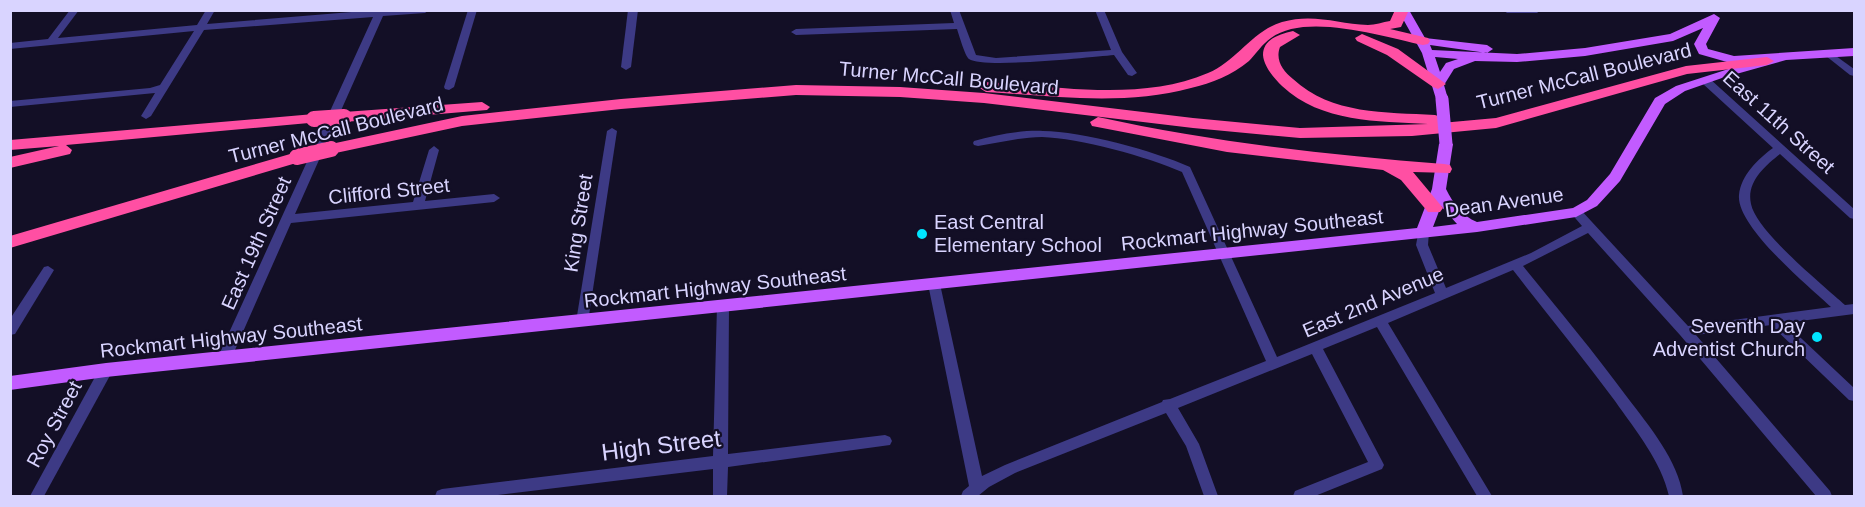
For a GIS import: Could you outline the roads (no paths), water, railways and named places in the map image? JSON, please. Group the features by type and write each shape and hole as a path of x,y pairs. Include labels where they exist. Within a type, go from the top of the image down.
{"highway":[{"path":"1360,28 1392,25 1405,14"},
{"path":"986,87 1138,94 1186,85 1222,73 1242,59 1270,32 1320,23 1360,28 1426,47"},
{"path":"1435,120 1351,114 1330,108 1285,81 1276,71 1270,50 1283,38 1302,33 1324,31 1356,36 1405,57 1438,84"},
{"path":"1388,48 1426,47"},
{"name":"Turner McCall Boulevard","path":"10,145 614,96 744,83 889,81 986,87 1313,126 1435,120 1484,113 1673,66 1734,60"},
{"name":"Turner McCall Boulevard","path":"10,242 331,148 462,121 632,103 796,90 900,92 1300,133 1412,131 1496,123 1686,70 1767,61"},
{"path":"1023,104 1151,135 1382,165 1444,169"},
{"path":"10,163 74,148 205,130"},
{"path":"1382,165 1407,176 1434,208"},
{"path":"10,248 143,204"}],"main road":[{"path":"1405,14 1441,37 1465,46"},
{"path":"1405,14 1426,47 1438,84 1442,99 1446,144 1444,169 1439,189 1434,208 1423,232"},
{"path":"1426,47 1475,57 1517,57 1586,52 1673,38 1717,14"},
{"path":"1717,14 1700,41 1701,48 1707,53 1734,60"},
{"path":"1426,47 1465,46 1550,54"},
{"name":"Turner McCall Boulevard","path":"1734,60 1854,51"},
{"path":"1438,84 1450,66 1475,57"},
{"name":"Turner McCall Boulevard","path":"1767,61 1784,57"},
{"name":"Dean Avenue","path":"1423,232 1477,227 1576,212 1588,207 1606,190 1660,99 1677,89 1767,61"},
{"path":"1439,189 1453,212 1470,226 1477,227"},
{"name":"Rockmart Highway Southeast","path":"10,383 105,370 582,322 1423,232"}],"street":[{"path":"50,43 75,10"},
{"path":"146,117 211,10"},
{"path":"10,46 201,27 425,10"},
{"path":"449,87 473,10"},
{"path":"626,67 633,10"},
{"path":"954,10 958,26 972,57 996,61 1117,52"},
{"path":"1099,10 1117,52 1132,73"},
{"path":"1507,10 1537,10"},
{"name":"East 19th Street","path":"224,359 380,12"},
{"path":"796,32 958,26"},
{"path":"1829,54 1854,73"},
{"name":"East 11th Street","path":"1706,81 1854,215"},
{"path":"10,104 151,91 164,87"},
{"name":"King Street","path":"582,322 612,131"},
{"path":"978,143 1034,135 1057,136 1168,162 1189,174 1274,365"},
{"path":"1780,147 1760,163 1750,180 1744,203 1748,214 1762,232 1848,310"},
{"path":"418,206 434,150"},
{"name":"Clifford Street","path":"287,219 494,198"},
{"path":"1576,212 1685,331 1825,496"},
{"name":"East 2nd Avenue","path":"972,492 984,482 1010,469 1168,404 1274,365 1515,265 1554,247 1589,227"},
{"path":"1423,232 1422,244 1442,294"},
{"path":"1515,265 1598,368 1660,452 1676,484 1676,495"},
{"path":"10,330 48,270"},
{"path":"934,284 972,492"},
{"path":"720,496 723,306"},
{"path":"1685,331 1848,310"},
{"path":"1774,320 1854,396"},
{"path":"1380,321 1485,496"},
{"path":"1300,496 1377,465 1316,348"},
{"name":"Roy Street","path":"37,496 105,370"},
{"path":"1168,404 1192,444 1211,496"},
{"name":"High Street","path":"442,496 885,441"}],"place":[{"name":"East Central Elementary School","path":"922,234"},
{"name":"Seventh Day Adventist Church","path":"1817,337"}]}
